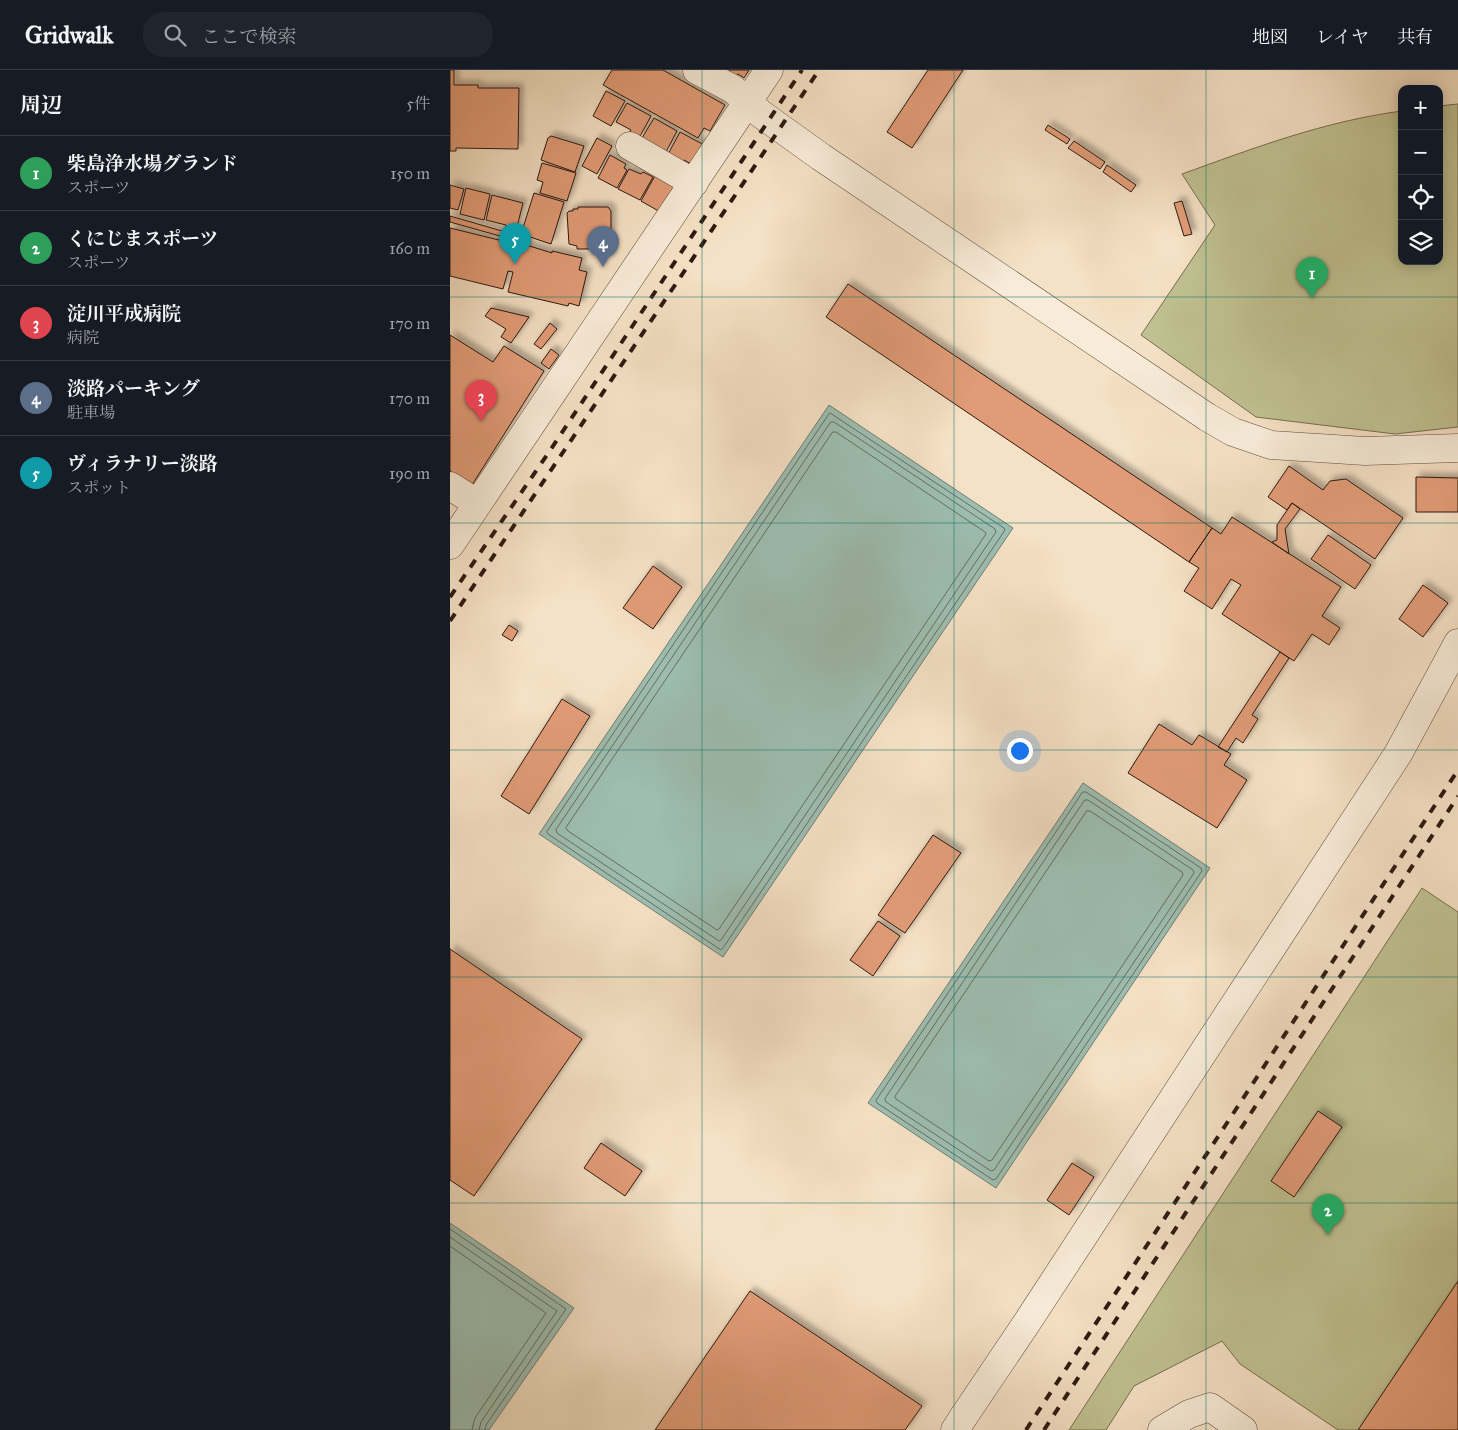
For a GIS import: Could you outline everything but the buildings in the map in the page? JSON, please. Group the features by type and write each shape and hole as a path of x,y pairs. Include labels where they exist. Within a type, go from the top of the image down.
{"street":[{"path":"697,70 733,89 761,114 821,157 1206,416 1233,432 1271,445 1366,451 1458,448"},
{"path":"450,545 769,70"},
{"path":"630,146 694,183"},
{"path":"450,486 477,503"},
{"path":"959,1423 1033,1313 1398,754 1458,643"},
{"path":"1162,1430 1190,1414 1210,1408 1242,1430"}],"green space":[{"path":"1458,104 1458,427 1395,434 1256,417 1141,335 1215,225 1182,174 1290,136 1345,121 1398,112 1398,265 1443,265 1443,106"},
{"path":"1422,888 1458,912 1458,1430 1338,1430 1240,1364 1222,1341 1134,1386 1106,1430 1069,1430"}],"water":[{"path":"829,405 1013,528 723,957 539,834"},
{"path":"1083,783 1210,868 996,1188 868,1103"},
{"path":"450,1223 574,1308 489,1430 450,1430"}],"railway":[{"path":"450,597 551,449 802,70"},
{"path":"450,621 819,70"},
{"path":"1026,1430 1458,770"},
{"path":"1044,1430 1458,796"}],"place":[{"name":"ヴィラナリー淡路","path":"515,264"},
{"name":"淡路パーキング","path":"603,267"},
{"name":"柴島浄水場グランド","path":"1312,298"},
{"name":"淀川平成病院","path":"481,421"},
{"name":"くにじまスポーツ","path":"1328,1235"}]}
